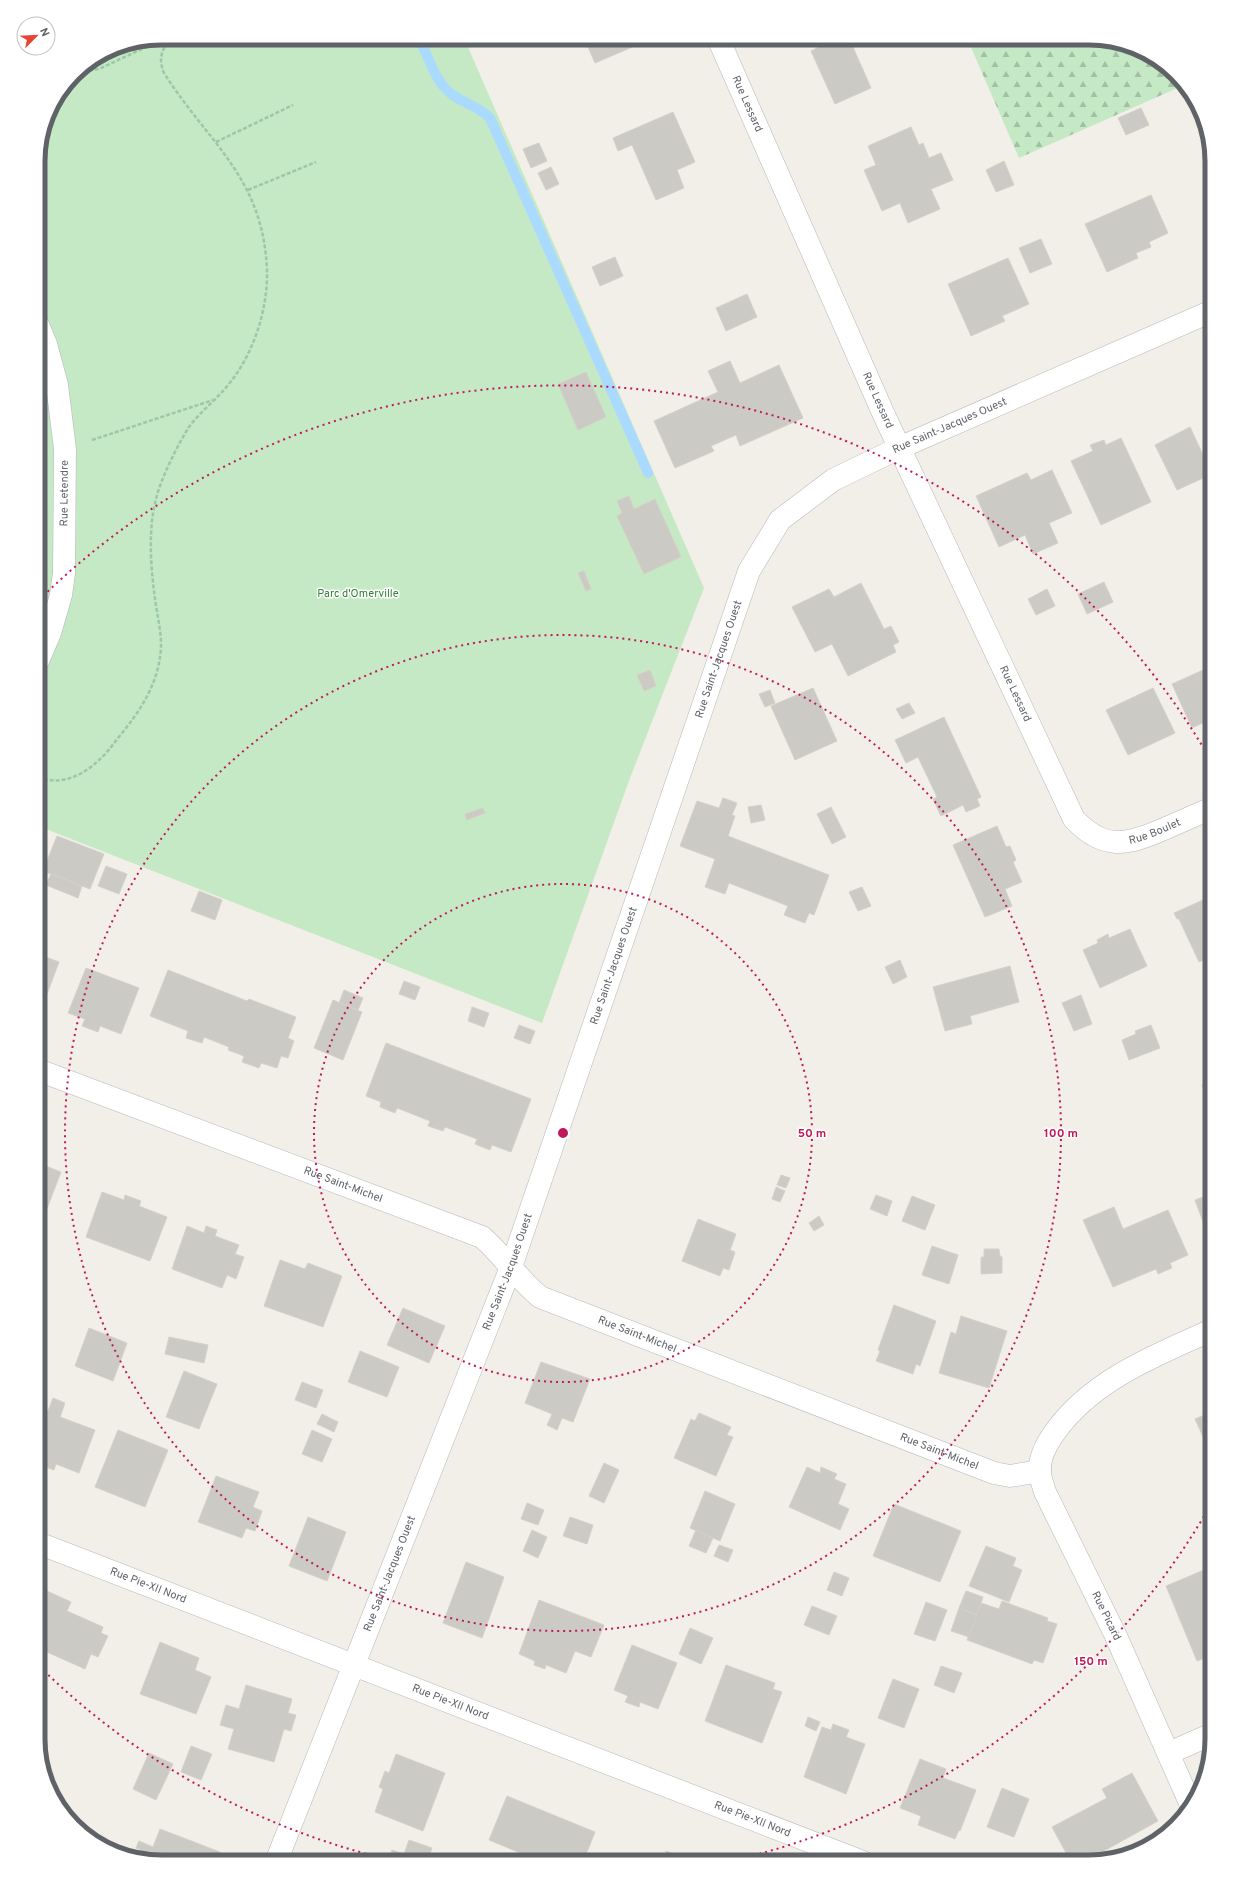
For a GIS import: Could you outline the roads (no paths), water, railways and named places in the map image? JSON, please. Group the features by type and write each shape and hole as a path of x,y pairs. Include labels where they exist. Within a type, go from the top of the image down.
{"street":[{"name":"Rue Lessard","path":"721,45 899,448 1074,819 1084,830 1097,838"},
{"name":"Rue Saint-Jacques Ouest","path":"279,1855 511,1267 749,571 780,520 833,480 899,448 1205,314"},
{"name":"Rue Letendre","path":"45,342 57,385 65,449 64,573 61,595 45,645"},
{"name":"Rue Boulet","path":"1097,838 1108,842 1131,842 1205,811"},
{"name":"Rue Saint-Michel","path":"45,1073 482,1237 511,1267 528,1288 540,1297 979,1468 1010,1476 1040,1471"},
{"path":"1040,1471 1042,1456 1048,1441 1062,1423 1101,1388 1146,1360 1205,1333"},
{"name":"Rue Picard","path":"1040,1471 1045,1492 1115,1634 1188,1798"},
{"name":"Rue Pie-XII Nord","path":"45,1546 845,1855"},
{"path":"1169,1753 1205,1737"}],"waterway":[{"path":"422,45 436,76 444,87 454,96 479,109 490,118 648,473"}],"park label":[{"name":"Parc d'Omerville","path":"358,594"}]}
